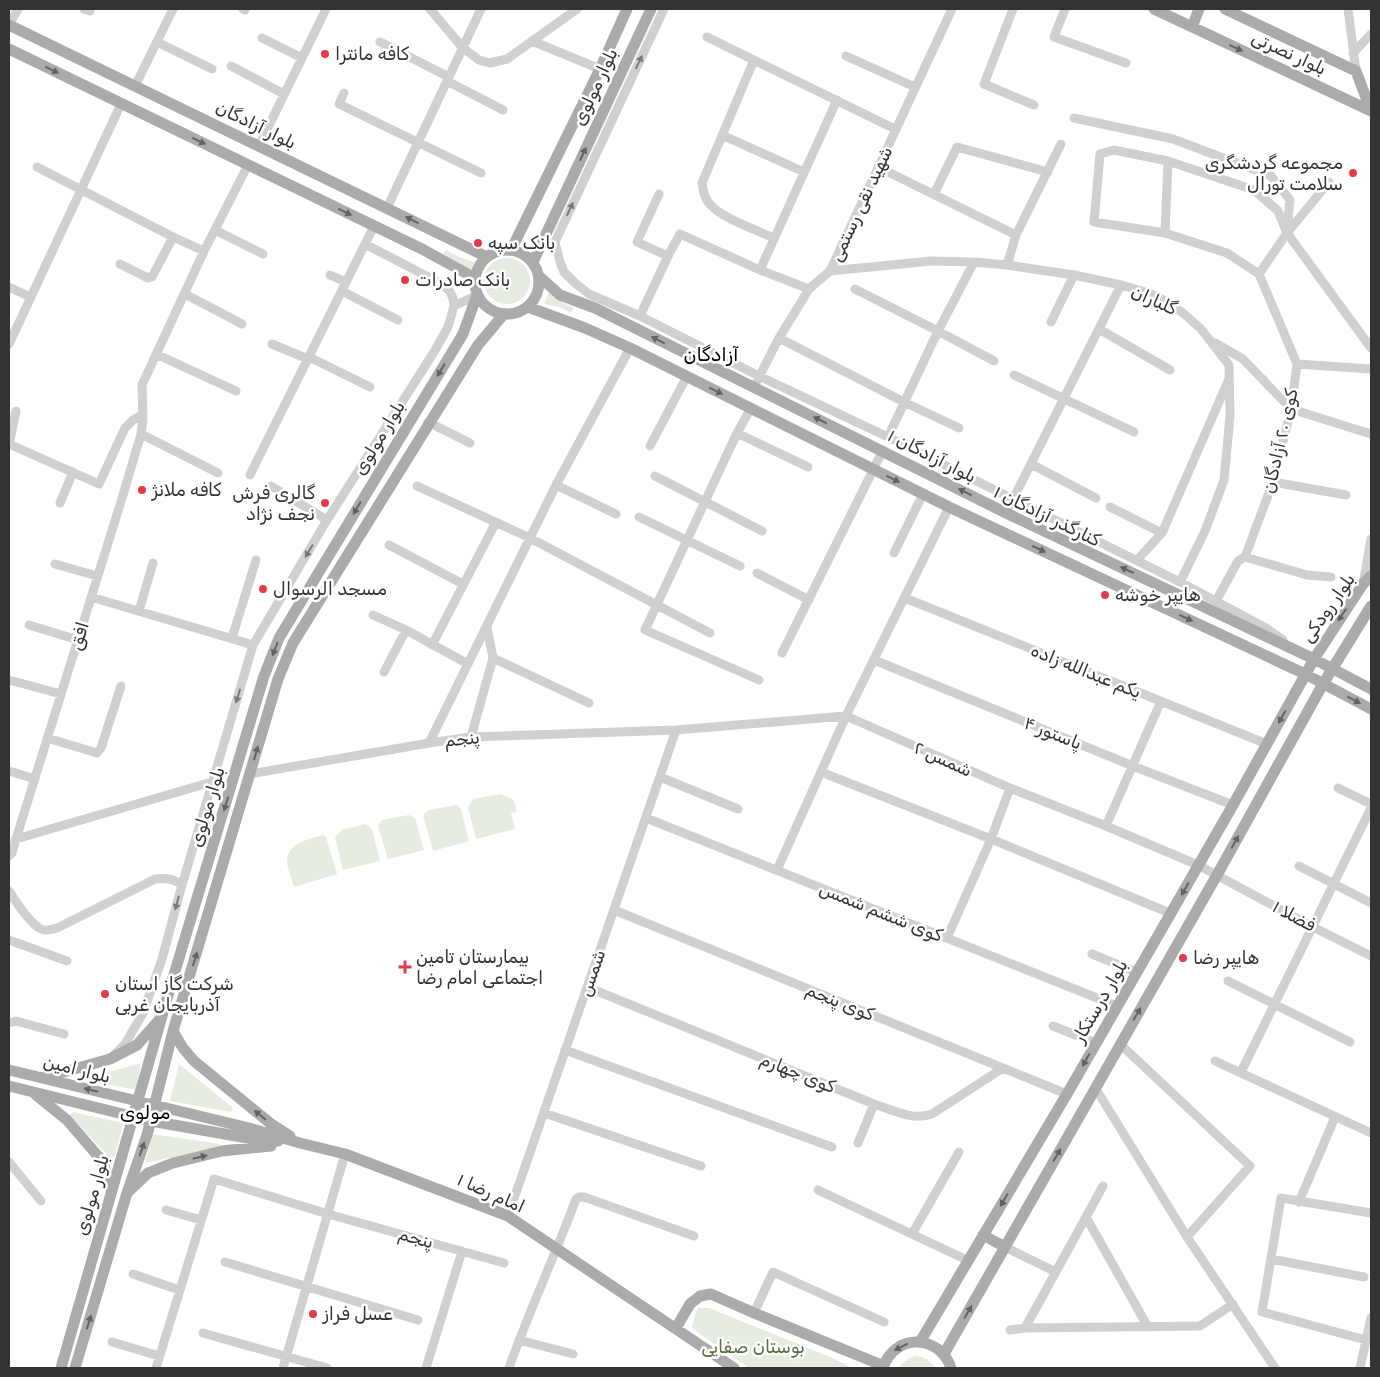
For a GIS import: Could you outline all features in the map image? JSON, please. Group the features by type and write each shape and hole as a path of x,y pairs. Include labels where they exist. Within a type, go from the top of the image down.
{"main road":[{"name":"بلوار مولوی","path":"511,250 628,9"},
{"name":"بلوار مولوی","path":"533,262 650,9"},
{"name":"بلوار نصرتی","path":"1154,9 1371,112"},
{"path":"1179,20 1184,9"},
{"path":"1192,27 1200,9"},
{"name":"بلوار نصرتی","path":"1226,9 1238,12 1356,71"},
{"name":"بلوار آزادگان","path":"9,23 260,144 487,257"},
{"path":"9,49 422,249 475,278"},
{"path":"1356,71 1371,112"},
{"path":"422,249 431,238 432,230"},
{"path":"511,250 527,256 533,262 540,277 540,286 534,301 528,307 520,312 504,314 491,310 481,301 475,287 475,278 481,263 487,257 494,252 511,250"},
{"name":"بلوار آزادگان ۱","path":"540,277 560,295 595,308 1006,513 1314,659 1371,689"},
{"name":"بلوار مولوی","path":"61,1368 173,978 264,676 278,638 463,334 478,295"},
{"path":"528,307 585,328 630,348 949,507 1305,674 1371,709"},
{"path":"585,328 582,318 595,308"},
{"name":"بلوار مولوی","path":"75,1368 127,1193 151,1121 173,1031 278,680 293,643 469,358 504,314"},
{"path":"454,349 463,350 469,358"},
{"name":"بلوار رودکی","path":"1305,674 1367,580"},
{"name":"بلوار رودکی","path":"1323,684 1371,606"},
{"name":"بلوار درستکار","path":"920,1342 1067,1094 1233,805 1305,674"},
{"path":"264,676 278,680"},
{"path":"944,1354 1096,1089 1323,684"},
{"path":"41,1078 110,1059 137,1044 162,1017"},
{"path":"173,1031 183,1048 194,1061 270,1123 300,1143"},
{"name":"بلوار امین","path":"9,1070 138,1102"},
{"name":"بلوار امین","path":"9,1086 133,1118"},
{"path":"33,1092 67,1120 103,1162 111,1191"},
{"name":"امام رضا ۱","path":"138,1102 249,1128 345,1154 508,1216 734,1368"},
{"name":"امام رضا ۱","path":"133,1118 253,1140 300,1143"},
{"path":"127,1193 148,1173 173,1163 222,1152 300,1143"},
{"path":"983,1235 1005,1247"},
{"path":"676,1328 690,1304 700,1296 711,1294 884,1367 888,1357 894,1350 911,1342 920,1342 937,1348 944,1354 951,1368"}],"street":[{"path":"9,23 18,9"},
{"path":"136,84 172,11 162,9"},
{"path":"260,144 326,9"},
{"path":"430,9 463,48 479,60 490,63 507,59 578,9"},
{"path":"387,208 481,9"},
{"path":"533,262 555,242 664,9"},
{"name":"شهید نقی رستمی","path":"754,388 780,338 809,289 830,270 952,9"},
{"path":"1013,9 984,84 1034,105"},
{"path":"1065,9 1054,37 1126,63"},
{"path":"1348,9 1356,71"},
{"path":"1353,53 1371,34"},
{"path":"707,37 895,129"},
{"path":"262,38 302,58"},
{"path":"532,41 600,69"},
{"path":"156,42 212,69"},
{"path":"380,42 503,110"},
{"path":"846,56 915,87"},
{"path":"754,60 702,183 707,202 720,214 774,238"},
{"path":"230,66 284,94"},
{"path":"344,93 339,104 481,173"},
{"path":"760,270 836,100"},
{"path":"9,344 121,104"},
{"path":"1074,118 1173,139 1270,176 1290,200 1287,232"},
{"path":"722,135 804,172"},
{"path":"1007,264 1016,235 1062,144"},
{"path":"934,194 957,147 1048,172"},
{"path":"1329,182 1287,232 1259,274 1227,253 1165,233 1094,222 1100,154 1114,150 1168,161 1254,190 1278,211 1287,232 1371,348"},
{"path":"1165,233 1168,161"},
{"path":"218,472 141,434 143,420 142,385 204,251 248,165"},
{"path":"878,166 1016,235"},
{"path":"37,167 204,251"},
{"path":"659,194 637,242 668,256"},
{"path":"250,475 374,226"},
{"path":"215,230 263,254"},
{"path":"640,316 680,234 760,270 809,289"},
{"path":"120,264 148,278 152,277 173,237"},
{"name":"کنارگذر آزادگان ۱","path":"555,242 564,272 589,294 640,316 1180,582 1266,628 1299,652"},
{"path":"110,1059 125,1044 144,1013 162,958 253,645 327,520 448,327 454,306 449,290 436,281 365,244"},
{"name":"گلباران","path":"830,270 931,261 1007,264 1074,275 1149,294 1166,301 1201,329 1229,365 1230,416 1224,480 1205,531 1180,582"},
{"path":"888,438 938,331 974,262"},
{"name":"کوی ۲۰ آزادگان","path":"1216,601 1238,561 1245,557 1273,482 1291,409 1296,364 1259,274"},
{"path":"330,275 346,282"},
{"path":"1051,322 1074,275"},
{"path":"1006,513 1121,286"},
{"path":"9,287 30,297"},
{"path":"855,289 994,361"},
{"path":"342,291 398,320"},
{"path":"184,294 242,324"},
{"path":"560,295 589,294"},
{"path":"454,306 478,295"},
{"path":"1099,329 1170,370"},
{"path":"780,338 959,428"},
{"path":"1211,340 1243,359 1291,409 1371,434"},
{"path":"272,344 308,358 370,387"},
{"path":"429,743 556,485 630,348"},
{"path":"156,354 236,391"},
{"path":"1296,364 1371,369"},
{"path":"1014,375 1134,432"},
{"path":"650,446 687,376"},
{"path":"1136,560 1162,533 1230,377"},
{"path":"751,408 737,433 644,630 759,680"},
{"path":"16,411 9,444 99,484 125,428 142,415"},
{"path":"428,422 470,443"},
{"path":"737,433 808,467"},
{"name":"افق","path":"9,856 12,853 141,434"},
{"path":"782,653 883,450"},
{"path":"1031,464 1096,498"},
{"path":"60,502 73,472"},
{"path":"655,476 762,531"},
{"path":"1273,482 1346,495"},
{"path":"556,485 616,514"},
{"path":"271,486 327,520"},
{"path":"417,486 530,538 710,633"},
{"path":"894,553 923,494"},
{"path":"1110,506 1162,533"},
{"path":"777,870 846,716 949,507"},
{"path":"639,517 740,566"},
{"path":"432,645 496,522"},
{"path":"1367,580 1371,539"},
{"path":"389,545 463,584"},
{"path":"1245,557 1307,575 1330,577"},
{"path":"232,638 256,560"},
{"path":"139,611 153,563"},
{"path":"55,564 97,576"},
{"path":"757,572 809,600"},
{"path":"91,597 253,645"},
{"name":"یکم عبدالله زاده","path":"904,598 1267,744"},
{"path":"372,615 406,630 468,664"},
{"path":"29,625 78,640"},
{"path":"471,737 493,658 486,627"},
{"path":"384,672 406,630"},
{"path":"493,658 589,703"},
{"name":"پاستور ۴","path":"874,660 1233,805"},
{"path":"9,680 61,694"},
{"path":"47,738 99,751 121,686"},
{"path":"1106,826 1161,701"},
{"name":"شمس ۲","path":"676,730 846,716 1010,788 1198,865"},
{"name":"پنجم","path":"250,774 471,737 676,730"},
{"name":"شمس","path":"508,1216 676,730"},
{"path":"9,771 35,779"},
{"path":"821,772 991,839 1170,913"},
{"path":"660,777 738,809"},
{"path":"16,838 212,782"},
{"path":"947,938 991,839 1010,788"},
{"path":"1338,788 1371,804"},
{"path":"1241,1072 1371,808"},
{"name":"کوی ششم شمس","path":"646,818 1117,1006"},
{"name":"فضلا ۱","path":"1198,865 1371,956"},
{"path":"1299,866 1371,903"},
{"path":"9,891 23,913 41,929 48,930 58,928 155,879 171,879 182,885"},
{"name":"کوی پنجم","path":"614,910 1067,1094"},
{"path":"9,940 67,960"},
{"path":"1092,954 1136,972"},
{"path":"162,958 173,978"},
{"path":"1228,981 1350,1042"},
{"name":"کوی چهارم","path":"587,987 874,1104 914,1118 932,1114 1003,1068"},
{"path":"9,1023 16,1021 64,1034"},
{"path":"1053,1026 1096,1043"},
{"path":"1120,1044 1250,1166 1187,1237"},
{"path":"566,1050 832,1147"},
{"path":"1215,1060 1371,1133"},
{"path":"1096,1089 1187,1237 1275,1368"},
{"path":"858,1143 874,1104"},
{"path":"544,1113 701,1166"},
{"path":"1299,1202 1335,1117"},
{"path":"912,1234 959,1152"},
{"path":"284,1368 345,1154"},
{"path":"9,1162 41,1201"},
{"name":"پنجم","path":"201,1220 214,1179 328,1214 504,1263"},
{"path":"1025,1328 1103,1186"},
{"path":"818,1190 968,1260"},
{"path":"509,1368 576,1199 584,1197 694,1236"},
{"path":"1366,1340 1262,1312 1281,1198 1371,1213"},
{"path":"156,1368 201,1220 166,1210"},
{"path":"1086,1217 1148,1327"},
{"path":"1005,1247 1056,1272"},
{"path":"426,1368 462,1251"},
{"path":"1271,1259 1364,1277"},
{"path":"225,1262 418,1320"},
{"path":"754,1313 773,1272 884,1322"},
{"path":"133,1274 180,1290"},
{"path":"1010,1330 1025,1328 1200,1326 1233,1304"},
{"path":"1360,1368 1371,1318"},
{"path":"203,1333 327,1368"},
{"path":"519,1340 573,1354"},
{"path":"112,1342 159,1356"}],"green space":[{"path":"446,250 474,262 471,270 443,254"},
{"path":"507,258 520,262 526,268 530,281 526,294 520,300 507,304 494,300 488,294 484,281 488,268 494,262"},
{"path":"549,292 563,303 574,308 571,313 560,307 544,304"},
{"path":"501,794 514,800 517,812 511,813 515,829 476,839 468,808 473,799"},
{"path":"456,805 461,809 469,841 433,851 423,815 429,810"},
{"path":"409,815 415,818 424,850 388,859 378,826 382,820"},
{"path":"366,824 372,829 380,861 343,870 335,837 342,830"},
{"path":"323,835 326,837 337,874 294,887 287,863 290,851 299,843"},
{"path":"141,1063 136,1090 91,1081 91,1077"},
{"path":"179,1064 233,1108 231,1112 170,1101"},
{"path":"73,1112 123,1123 115,1156 110,1158 70,1115"},
{"path":"153,1134 220,1144 219,1147 145,1163"},
{"name":"بوستان صفایی","path":"698,1308 709,1308 853,1368 749,1368 692,1327"},
{"path":"916,1356 927,1359 935,1368 899,1368 906,1360"}],"place":[{"name":"کافه مانترا","path":"325,54"},
{"name":"مجموعه گردشگری سلامت تورال","path":"1353,173"},
{"name":"بانک سپه","path":"478,243"},
{"name":"بانک صادرات","path":"405,280"},
{"name":"کافه ملانژ","path":"142,490"},
{"name":"گالری فرش نجف نژاد","path":"325,503"},
{"name":"مسجد الرسوال","path":"263,589"},
{"name":"هایپر خوشه","path":"1105,595"},
{"name":"هایپر رضا","path":"1183,958"},
{"name":"بیمارستان تامین اجتماعی امام رضا","path":"405,967"},
{"name":"شرکت گاز استان آذربایجان غربی","path":"105,994"},
{"name":"عسل فراز","path":"313,1314"}],"district":[{"name":"آزادگان","path":"711,354"},
{"name":"مولوی","path":"145,1112"}]}
